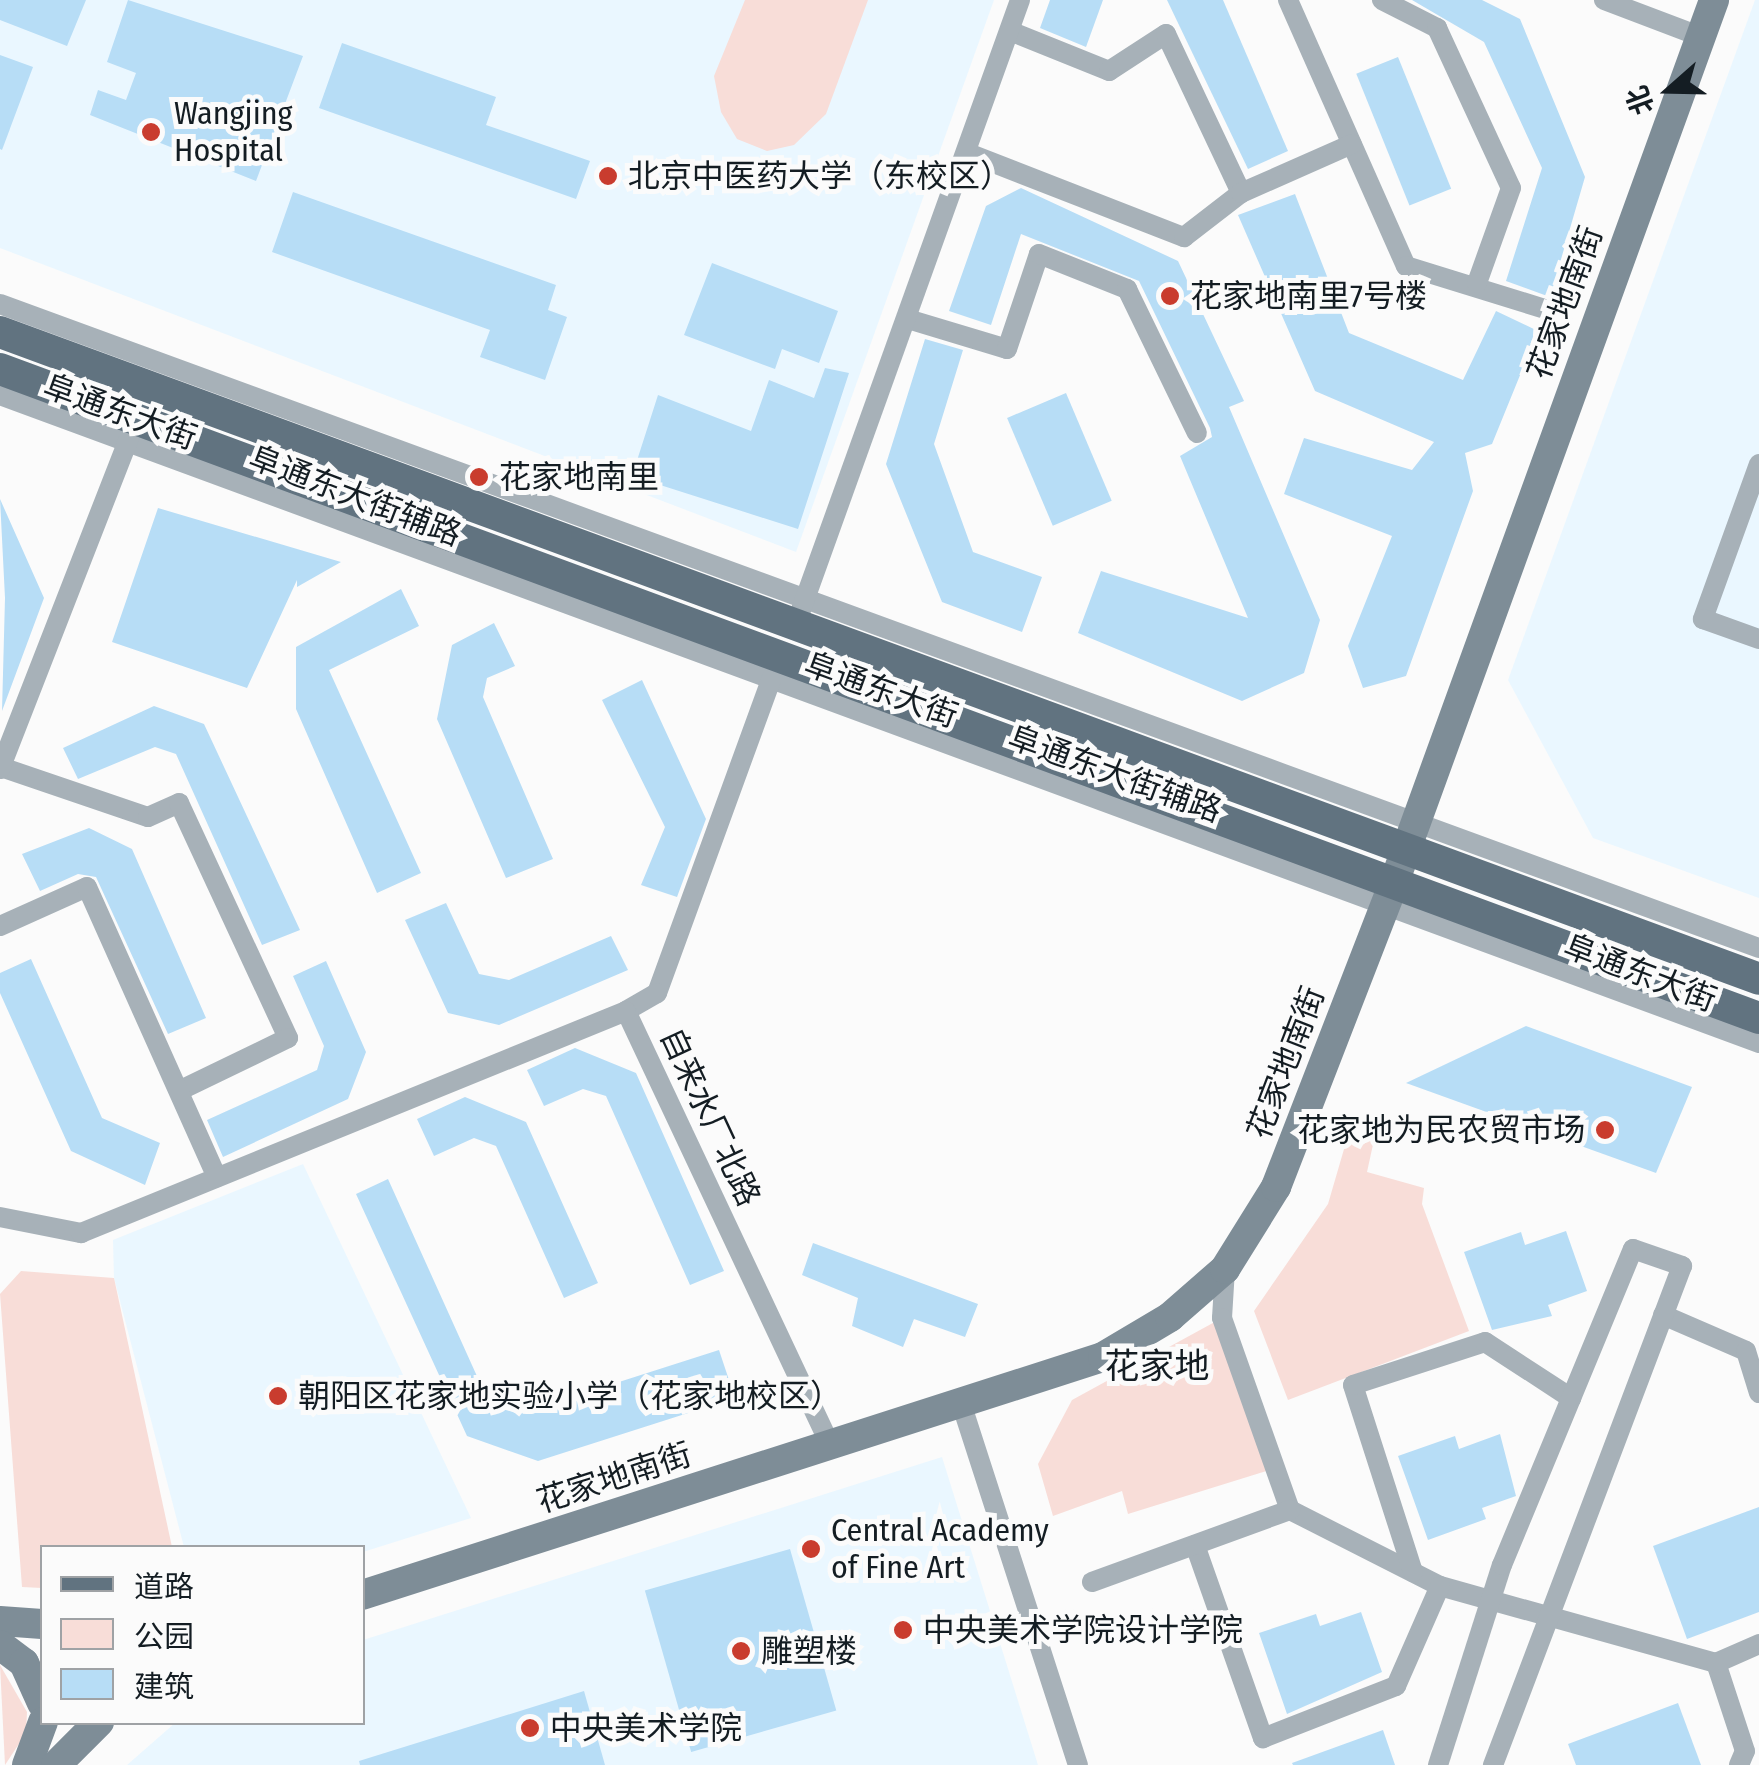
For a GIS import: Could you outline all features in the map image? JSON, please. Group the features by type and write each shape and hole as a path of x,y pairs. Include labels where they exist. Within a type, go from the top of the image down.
{"main road":[{"name":"阜通东大街","path":"0,332 788,640 1399,865 1759,979"},
{"name":"阜通东大街","path":"0,368 132,429 788,640"},
{"name":"阜通东大街","path":"1399,865 1754,1018"}],"street":[{"name":"自来水厂北路","path":"831,1446 626,1011 657,993 911,320 1020,0"},
{"path":"1288,0 1406,266 1477,283 1542,308"},
{"path":"1382,0 1437,28 1511,188 1477,283"},
{"path":"1604,0 1699,36"},
{"name":"花家地南街","path":"365,1594 962,1406 1103,1357 1170,1317 1225,1269 1276,1188 1399,865 1714,0"},
{"path":"1010,30 1109,71 1166,34 1241,193"},
{"path":"968,152 1184,237 1241,193 1352,144"},
{"path":"911,320 1007,349 1039,254 1128,289 1196,433"},
{"name":"阜通东大街辅路","path":"0,304 788,640 1399,865 1759,1043"},
{"path":"0,395 132,429 0,768 148,817 179,803 288,1038 178,1091"},
{"path":"1759,464 1703,618 1759,639"},
{"name":"阜通东大街辅路","path":"1399,865 1759,948"},
{"path":"0,926 87,887 217,1177"},
{"path":"0,1216 81,1233 626,1011"},
{"path":"1438,1765 1491,1594 1633,1249 1682,1266 1492,1765"},
{"path":"1225,1269 1222,1318 1290,1510 1440,1586 1491,1594 1716,1663 1759,1644"},
{"path":"1662,1314 1746,1351 1759,1393"},
{"path":"1412,1572 1353,1386 1485,1342 1571,1398"},
{"path":"962,1406 1078,1765"},
{"path":"1092,1582 1290,1510"},
{"path":"1195,1545 1263,1738 1396,1686 1440,1586"},
{"path":"0,1622 38,1624"},
{"path":"0,1636 38,1624"},
{"path":"0,1644 24,1662 40,1698"},
{"path":"1716,1663 1744,1751 1739,1765"},
{"path":"28,1765 42,1725"},
{"path":"55,1762 96,1725"}],"shaded area":[{"name":"北京中医药大学（东校区）","path":"0,0 994,0 796,552 0,248"},
{"path":"1755,0 1759,0 1759,898 1593,838 1508,680"},
{"name":"朝阳区花家地实验小学（花家地校区）","path":"303,1164 471,1518 365,1551 365,1545 183,1545 114,1278 113,1240"},
{"name":"Central Academy of Fine Art","path":"942,1457 1038,1765 127,1765 173,1725 365,1725 365,1639"}],"green space":[{"path":"745,0 868,0 826,114 794,145 767,151 737,139 721,112 714,76"},
{"path":"1349,1132 1374,1140 1367,1172 1424,1188 1422,1204 1469,1331 1288,1400 1254,1311 1328,1204"},
{"path":"21,1271 114,1278 172,1545 40,1545 40,1588 22,1587 0,1294"},
{"path":"1222,1318 1276,1468 1128,1514 1122,1491 1053,1516 1038,1464 1072,1400"},
{"path":"0,1665 27,1712 26,1733 5,1765"}],"building":[{"path":"0,0 86,0 67,46 0,20"},
{"path":"128,0 303,56 256,181 90,115 98,90 126,100 136,73 107,62"},
{"path":"1050,0 1103,0 1086,47 1040,28"},
{"path":"1167,0 1223,0 1288,151 1248,169"},
{"path":"1412,0 1482,0 1520,19 1585,177 1550,297 1506,281 1542,168 1484,42"},
{"path":"342,43 496,97 486,125 590,161 576,199 319,108"},
{"path":"0,55 33,67 2,150 0,149"},
{"path":"1398,57 1451,189 1409,206 1356,74"},
{"path":"1021,188 1178,261 1244,401 1229,407 1320,620 1304,673 1242,701 1078,633 1101,571 1248,618 1180,456 1212,437 1210,428 1139,281 1021,234 991,325 949,311 986,206"},
{"path":"293,192 556,285 548,310 567,317 545,380 480,357 490,330 272,252"},
{"path":"1295,194 1349,333 1463,380 1496,311 1538,331 1492,444 1465,453 1473,491 1406,676 1363,688 1348,646 1392,536 1284,494 1304,438 1412,470 1434,442 1315,391 1238,215"},
{"path":"712,263 838,311 819,363 782,349 775,369 684,335"},
{"path":"925,339 963,350 934,444 973,552 1042,577 1022,632 942,602 886,464"},
{"path":"825,368 849,373 798,529 632,476 658,395 751,431 769,380 814,398"},
{"path":"1066,393 1112,501 1053,526 1007,418"},
{"path":"0,499 44,598 2,711 5,598"},
{"path":"158,508 341,562 297,587 297,580 247,688 112,642"},
{"path":"401,589 419,626 329,670 421,873 377,893 296,709 296,647"},
{"path":"494,623 515,666 487,678 483,697 553,859 506,878 437,719 452,645"},
{"path":"642,680 706,819 677,897 641,885 665,827 602,700"},
{"path":"154,706 204,724 300,930 262,945 176,754 155,747 78,779 63,748"},
{"path":"89,828 132,849 206,1018 168,1034 96,877 78,874 40,891 22,854"},
{"path":"446,903 479,974 509,980 611,936 628,970 499,1025 448,1013 405,920"},
{"path":"31,959 102,1118 160,1143 145,1185 71,1151 0,993 0,973"},
{"path":"326,961 366,1052 348,1099 223,1157 207,1120 317,1070 324,1046 293,976"},
{"name":"花家地为民农贸市场","path":"1526,1026 1692,1087 1656,1173 1406,1083"},
{"path":"575,1048 636,1073 724,1271 690,1285 606,1096 583,1089 544,1106 527,1070"},
{"path":"465,1097 526,1122 598,1283 564,1298 496,1146 474,1138 434,1156 417,1119"},
{"path":"388,1179 490,1405 519,1414 719,1350 735,1398 538,1461 467,1436 356,1194"},
{"path":"1566,1231 1587,1291 1548,1305 1552,1316 1492,1330 1464,1252 1521,1232 1525,1245"},
{"path":"813,1243 978,1304 965,1337 914,1319 903,1347 852,1326 858,1298 802,1275"},
{"path":"1500,1434 1516,1496 1482,1508 1486,1519 1428,1540 1398,1456 1455,1436 1459,1449"},
{"path":"1759,1507 1759,1612 1687,1639 1653,1546"},
{"name":"雕塑楼","path":"790,1549 836,1710 691,1752 645,1591"},
{"path":"1361,1612 1382,1672 1287,1714 1259,1633 1316,1614 1320,1626"},
{"name":"中央美术学院","path":"584,1691 605,1765 360,1765 359,1761"},
{"path":"1678,1703 1701,1765 1576,1765 1568,1744"},
{"path":"1383,1730 1395,1765 1292,1763"}],"place":[{"name":"Wangjing Hospital","path":"151,132"},
{"name":"北京中医药大学（东校区）","path":"608,176"},
{"name":"花家地南里7号楼","path":"1170,296"},
{"name":"花家地南里","path":"479,477"},
{"name":"花家地为民农贸市场","path":"1605,1130"},
{"name":"朝阳区花家地实验小学（花家地校区）","path":"278,1396"},
{"name":"Central Academy of Fine Art","path":"811,1549"},
{"name":"中央美术学院设计学院","path":"903,1630"},
{"name":"雕塑楼","path":"741,1651"},
{"name":"中央美术学院","path":"530,1728"}],"district":[{"name":"花家地","path":"1157,1366"}]}
